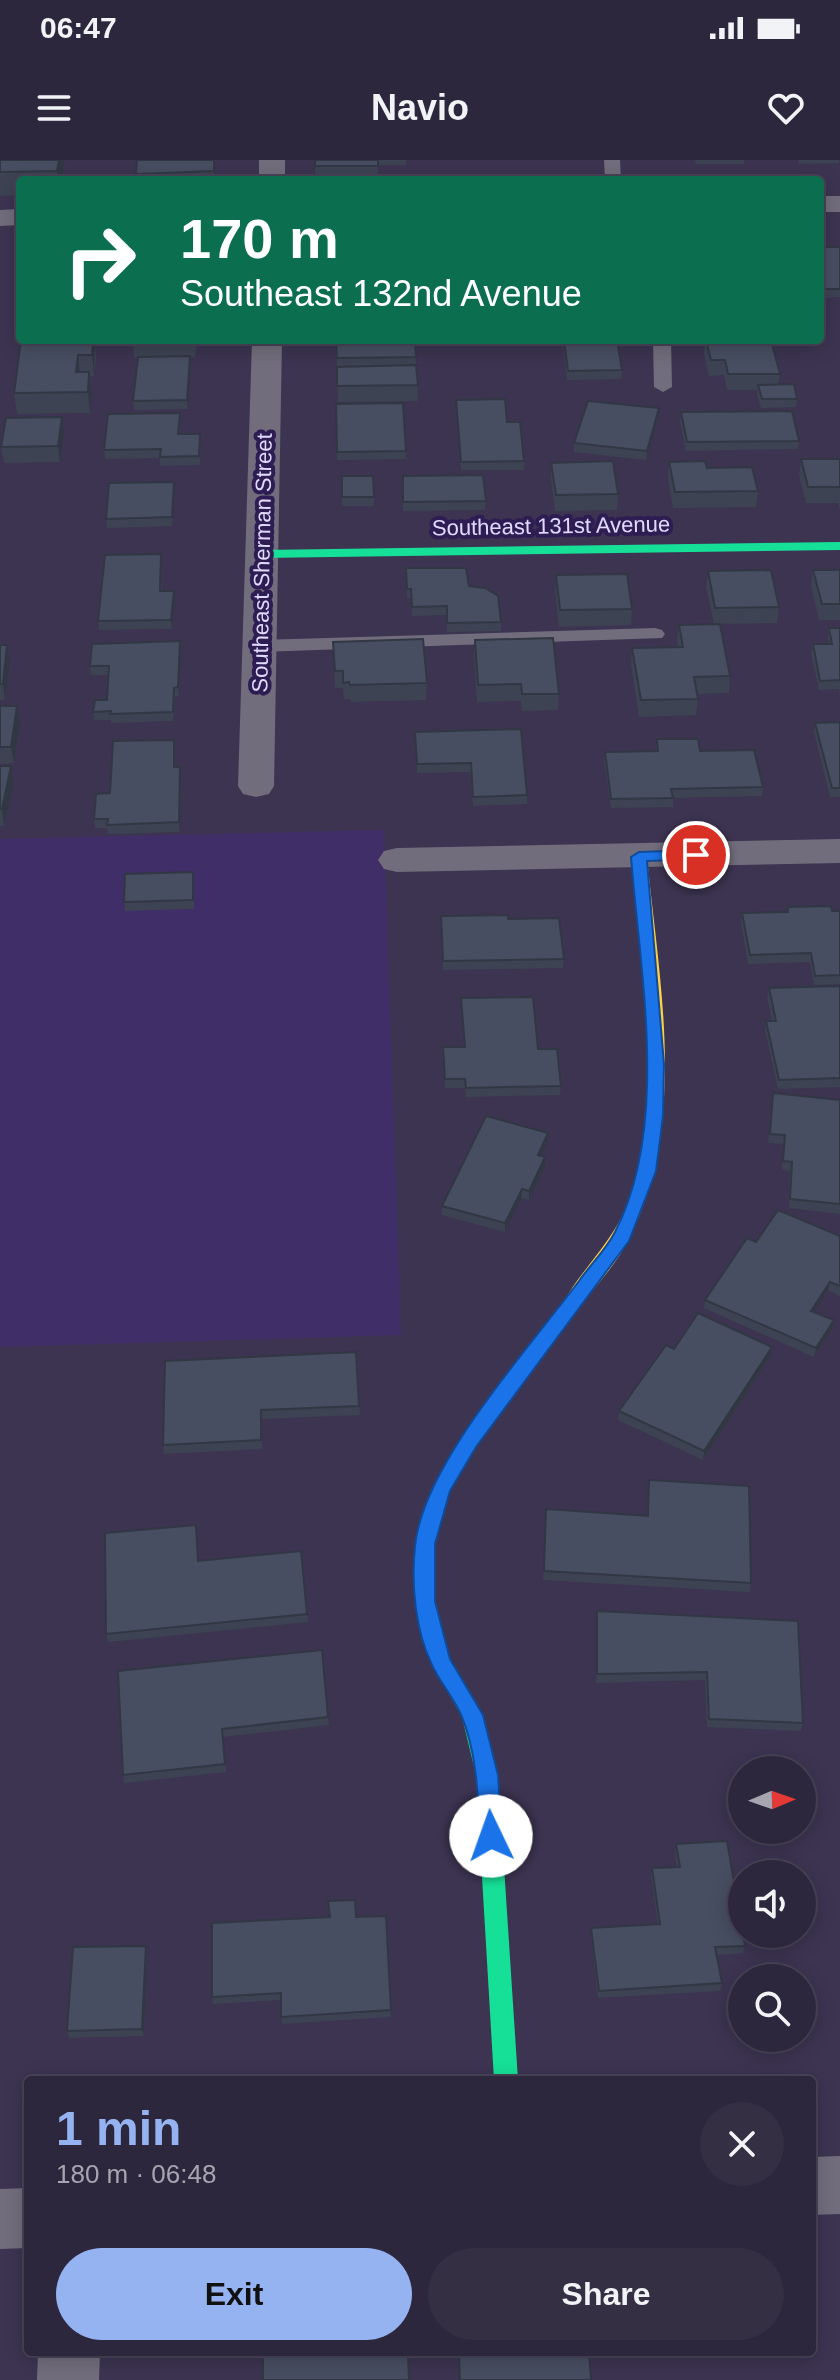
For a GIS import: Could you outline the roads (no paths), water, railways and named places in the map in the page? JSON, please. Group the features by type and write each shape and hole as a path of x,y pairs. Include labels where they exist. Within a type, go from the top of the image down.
{"street":[{"name":"Southeast Sherman Street","path":"256,786 267,344"},
{"name":"Southeast 131st Avenue","path":"262,554 840,546"},
{"path":"397,860 840,851"},
{"path":"506,2076 487,1775 472,1715 440,1661 425,1601 425,1544 441,1490 469,1441 622,1236 647,1171 656,1064 639,857"},
{"path":"816,2186 840,2185"},
{"path":"0,2219 24,2218"},
{"path":"68,2380 69,2356"}],"lane":[{"path":"662,344 663,387"},
{"path":"260,646 655,634"}]}
